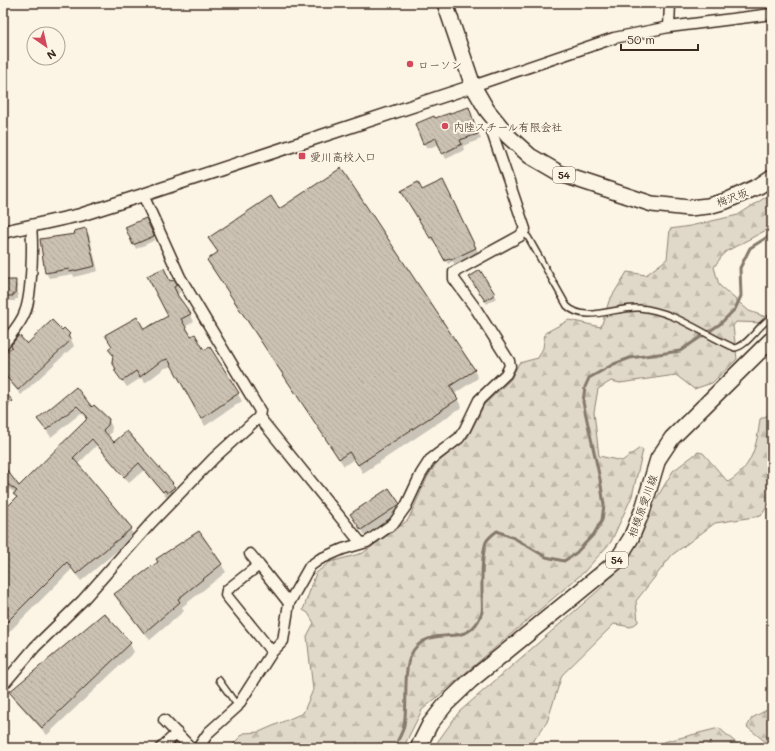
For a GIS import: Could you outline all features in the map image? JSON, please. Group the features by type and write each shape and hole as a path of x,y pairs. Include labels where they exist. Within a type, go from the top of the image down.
{"main road":[{"name":"54","path":"445,3 473,86 496,123"},
{"name":"梅沢坂","path":"496,123 530,156 561,174 652,204 689,208 708,206 726,201 759,186 772,177"},
{"name":"相模原愛川線","path":"418,748 430,724 446,704 470,681 616,562 634,531 643,509 658,459 672,438 772,338"}],"street":[{"path":"669,27 670,3"},
{"path":"3,232 80,215 143,195 614,38 669,27 772,14"},
{"path":"198,748 209,732 239,704 272,652 283,641 289,603 310,566 320,559 367,542 394,524 406,506 421,474 430,460 459,438 479,400 502,380 510,366 509,361 476,309 454,279 454,272 520,236 525,228 492,132 496,123"},
{"path":"3,685 35,647 82,601 151,523 214,458 258,417 260,411 180,277 143,195"},
{"path":"3,345 21,320 27,305 32,242 31,227"},
{"path":"258,417 361,543"},
{"path":"250,554 289,603"},
{"path":"259,565 227,590 226,595 272,652"},
{"path":"164,720 191,748"},
{"path":"161,748 177,733"}],"lane":[{"path":"523,232 528,237 568,306 575,312 592,315 624,308 651,310 674,316 717,340 735,348 743,344 772,317"},
{"path":"219,680 234,701 239,704"}],"green space":[{"path":"772,193 772,227 725,252 714,267 719,285 749,311 766,317 765,323 736,322 733,326 737,359 712,383 694,389 676,375 620,383 611,381 598,389 594,412 599,456 622,461 640,448 643,450 632,496 611,542 584,572 422,710 403,748 216,748 220,745 230,747 244,733 259,732 303,713 313,690 307,636 314,623 308,613 303,610 316,573 330,562 363,553 408,520 427,478 436,464 468,437 484,405 511,379 519,363 538,358 543,348 545,333 569,320 601,327 609,301 627,272 646,275 667,259 670,229 738,215"},
{"path":"772,413 772,499 761,516 715,523 672,555 636,601 638,622 631,627 614,624 562,675 547,722 534,740 523,748 433,748 459,712 600,589 630,553 653,504 673,471 698,452 703,453 728,482 743,470 748,463 755,447 760,419"},
{"path":"772,707 772,747 747,727 752,718"},
{"path":"719,728 742,748 640,748"}],"building":[{"path":"469,107 478,134 460,140 462,144 442,154 436,138 423,144 415,124 434,116 435,118"},
{"path":"341,168 475,370 450,386 458,399 358,465 349,452 339,459 207,260 218,252 208,238 271,196 279,209"},
{"path":"443,180 476,248 451,260 450,258 445,261 432,237 430,238 401,191 418,182 422,190"},
{"path":"146,218 154,236 133,245 125,227"},
{"path":"86,228 95,266 70,272 69,269 45,273 40,239 75,234 74,231"},
{"path":"164,268 170,281 174,280 177,285 174,287 178,296 191,314 181,319 191,336 195,334 204,350 210,347 239,393 201,419 168,359 161,361 140,377 136,371 122,381 114,370 116,369 112,362 113,355 108,349 112,346 105,335 137,317 144,329 168,316 147,276"},
{"path":"480,270 495,294 485,301 469,277"},
{"path":"3,280 16,280 15,294 13,294 13,296 3,296"},
{"path":"52,320 62,330 64,328 70,334 68,336 71,340 18,390 3,373 3,355 12,347 11,345 19,335 27,344"},
{"path":"76,387 92,407 94,405 109,419 108,425 103,430 114,442 127,431 175,487 167,493 165,490 163,492 139,463 124,477 92,439 73,458 132,528 76,574 67,562 3,626 3,511 17,497 13,494 17,491 3,481 3,465 19,486 86,420 87,416 77,406 46,430 37,419"},
{"path":"3,390 13,401 3,411"},
{"path":"389,488 400,504 361,530 350,514"},
{"path":"199,531 222,564 178,599 180,602 144,633 114,594 158,562 156,559"},
{"path":"104,613 131,643 42,728 9,692"}],"waterway":[{"path":"394,748 402,731 405,720 408,663 417,646 425,640 434,637 462,634 477,624 482,612 484,548 489,538 497,531 514,538 546,557 564,561 576,553 594,534 602,520 604,505 600,479 583,402 585,387 589,378 614,364 630,358 680,351 720,324 735,309 741,296 740,268 750,248 772,234"}],"place":[{"name":"ローソン","path":"410,64"},
{"name":"内陸スチール有限会社","path":"445,126"},
{"name":"愛川高校入口","path":"302,156"}]}
